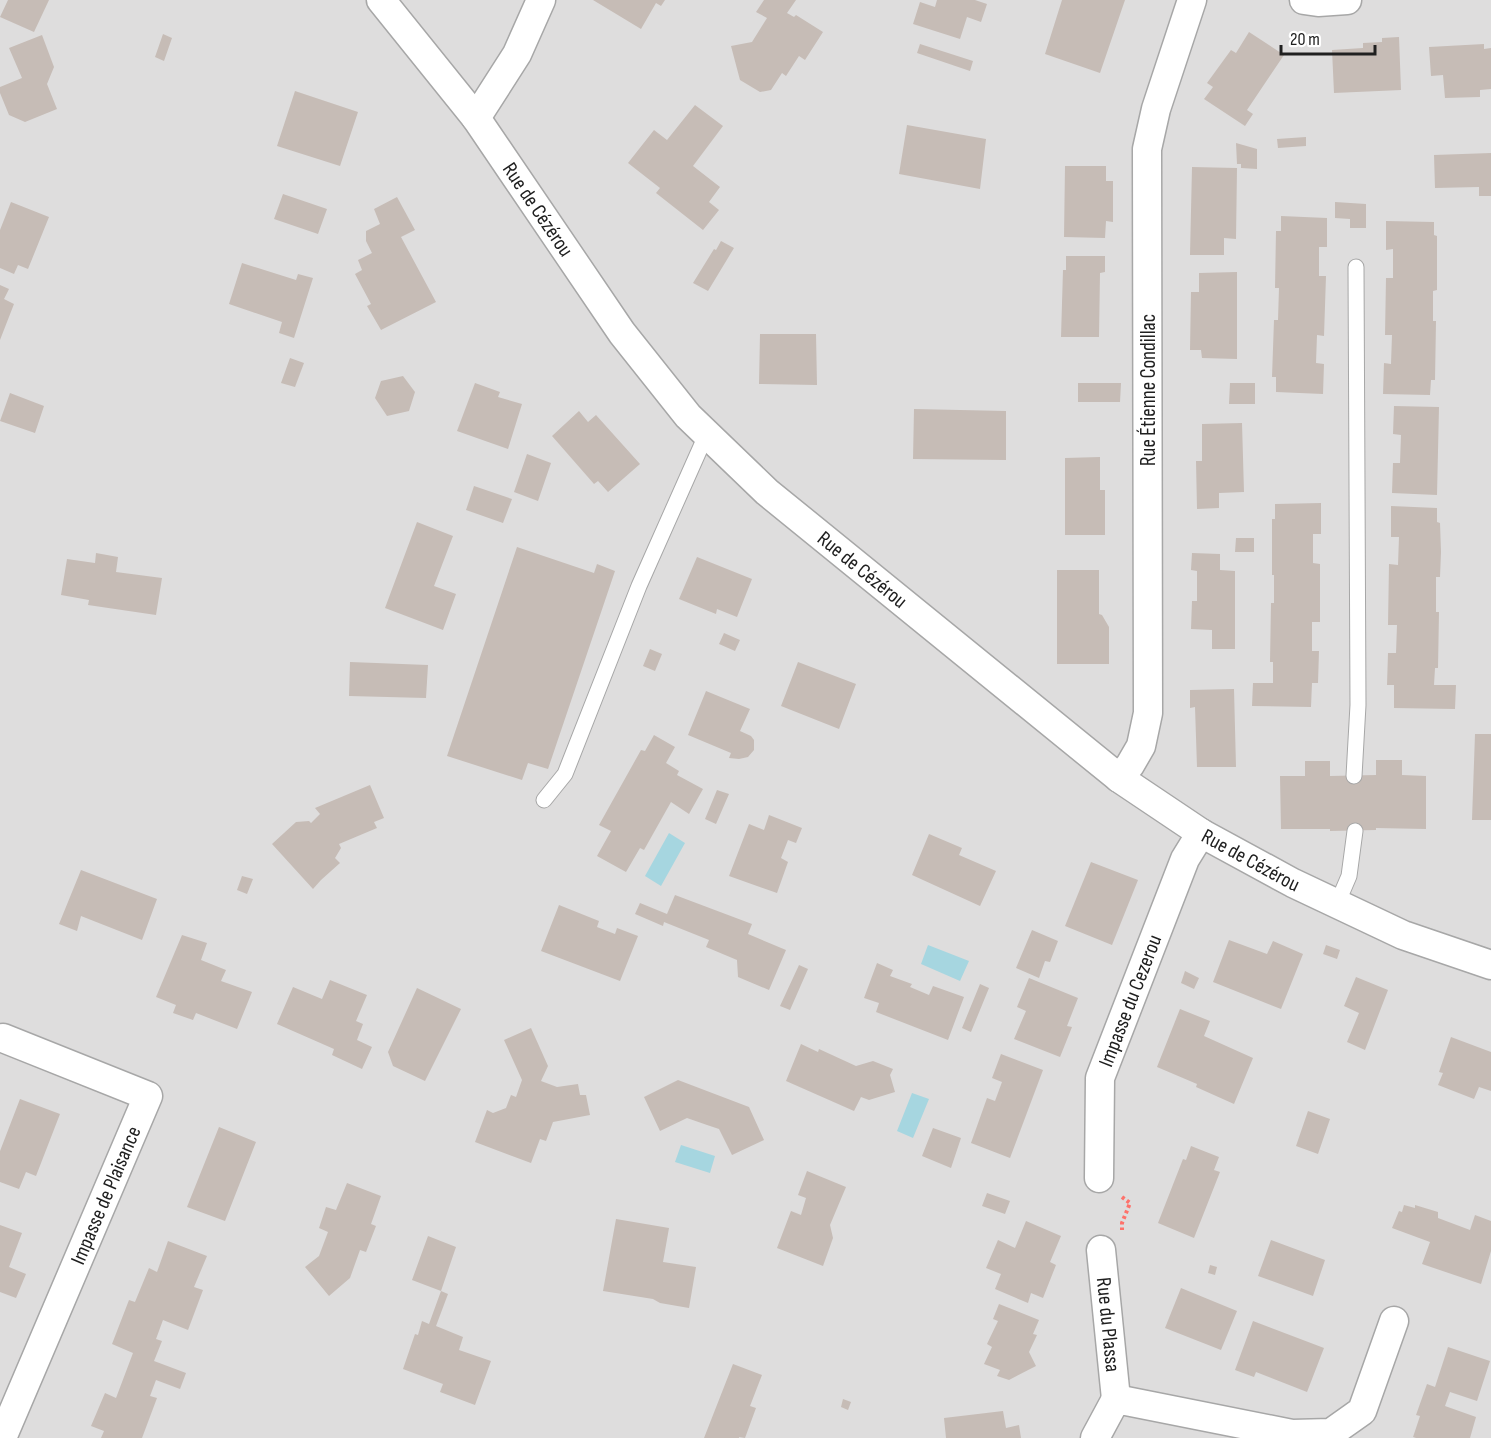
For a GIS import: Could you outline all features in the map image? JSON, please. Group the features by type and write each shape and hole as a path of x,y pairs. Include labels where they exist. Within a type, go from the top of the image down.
{"street":[{"name":"Rue de Cézérou","path":"381,0 476,118 622,333 688,416 777,499 1119,778 1202,833 1293,883 1402,935 1491,965"},
{"path":"476,118 517,54 541,0"},
{"name":"Rue Étienne Condillac","path":"1119,778 1141,746 1148,713 1147,149 1156,109 1192,0"},
{"path":"1304,0 1318,2 1347,0"},
{"name":"Impasse du Cezerou","path":"1099,1178 1100,1078 1185,859 1202,833"},
{"name":"Impasse de Plaisance","path":"2,1438 148,1096 3,1038"},
{"name":"Rue du Plassa","path":"1095,1438 1116,1400 1101,1250"},
{"name":"Rue du Plassa","path":"1116,1400 1292,1434 1331,1433 1362,1412 1394,1321"}],"lane":[{"path":"1354,776 1358,705 1356,267"},
{"path":"544,800 565,774 639,586 706,434"},
{"path":"1337,904 1349,876 1355,831"}],"path":[{"path":"1099,1178 1130,1203 1122,1223 1122,1240 1101,1250"}],"shaded area":[{"path":"0,0 1491,0 1491,1438 0,1438"}],"water":[{"path":"669,833 685,843 661,886 645,876"},
{"path":"928,945 969,961 960,981 921,964"},
{"path":"912,1093 929,1099 913,1138 897,1131"},
{"path":"681,1145 715,1156 710,1173 675,1162"}],"building":[{"path":"8,0 49,0 34,32 0,17"},
{"path":"593,0 665,0 661,6 656,3 641,29"},
{"path":"764,0 796,0 787,13 794,17 796,15 823,32 805,60 799,56 786,76 782,73 771,90 760,92 740,80 731,46 752,42 767,18 756,12"},
{"path":"937,0 975,0 987,4 981,22 967,17 960,39 913,24 920,2 935,7"},
{"path":"1062,0 1125,0 1100,73 1045,54"},
{"path":"1249,32 1284,55 1247,110 1253,114 1245,126 1204,99 1213,87 1207,83 1231,50 1236,53"},
{"path":"163,34 172,38 164,61 155,57"},
{"path":"42,35 54,67 47,84 57,109 25,122 9,115 0,93 0,87 22,78 9,48"},
{"path":"1399,37 1401,90 1334,93 1332,50 1363,48 1363,43 1382,42 1382,38"},
{"path":"920,44 973,61 970,71 917,53"},
{"path":"1484,44 1484,49 1491,48 1491,89 1480,90 1480,97 1445,98 1443,75 1431,76 1429,47"},
{"path":"295,91 358,112 340,166 277,146"},
{"path":"695,105 723,126 693,166 720,187 709,202 719,210 703,230 656,193 660,188 628,163 654,130 667,140"},
{"path":"907,125 986,139 980,189 899,174"},
{"path":"1306,137 1306,146 1278,148 1277,139"},
{"path":"1236,143 1257,149 1257,169 1241,168 1241,164 1237,164"},
{"path":"1491,153 1491,196 1479,196 1479,187 1435,188 1434,155"},
{"path":"1065,166 1106,166 1106,181 1113,181 1113,222 1106,221 1105,238 1064,237"},
{"path":"1192,167 1237,168 1236,239 1224,238 1224,255 1190,255"},
{"path":"283,194 327,209 318,234 274,219"},
{"path":"397,197 415,230 401,237 436,302 381,330 367,306 371,304 355,274 362,270 358,260 372,253 366,241 366,231 380,224 374,209"},
{"path":"11,202 49,217 28,269 18,265 14,274 0,268 0,230"},
{"path":"1335,202 1366,204 1366,228 1350,228 1350,219 1335,218"},
{"path":"1281,216 1327,218 1327,247 1319,247 1319,276 1326,276 1324,336 1317,335 1316,363 1324,364 1323,394 1276,392 1276,377 1272,377 1274,320 1278,320 1279,288 1275,288 1276,231 1281,231"},
{"path":"1386,221 1434,222 1434,235 1437,236 1437,290 1433,291 1433,321 1436,321 1435,380 1431,380 1430,395 1383,394 1384,363 1391,364 1392,335 1385,335 1386,278 1393,278 1393,249 1386,250"},
{"path":"721,241 734,248 708,291 693,283"},
{"path":"1066,256 1105,256 1105,272 1100,273 1099,337 1061,337 1063,270 1066,270"},
{"path":"242,263 296,280 298,274 313,278 294,338 279,333 282,322 229,304"},
{"path":"1237,272 1237,359 1202,358 1201,350 1190,350 1191,292 1199,292 1199,273"},
{"path":"0,285 9,289 4,299 14,304 0,340"},
{"path":"760,334 816,334 817,385 759,384"},
{"path":"290,358 304,363 295,387 281,383"},
{"path":"403,376 415,392 409,411 387,416 375,398 381,381"},
{"path":"475,383 500,392 498,397 522,404 508,449 457,431"},
{"path":"1078,383 1121,383 1120,402 1078,402"},
{"path":"1230,383 1255,383 1255,404 1229,404"},
{"path":"10,393 44,406 35,433 0,421"},
{"path":"1394,406 1439,407 1437,495 1392,493 1393,463 1400,463 1401,435 1393,434"},
{"path":"914,409 1006,411 1006,460 913,459"},
{"path":"579,411 588,422 596,415 640,464 608,492 598,481 594,484 552,436"},
{"path":"1242,423 1244,492 1219,493 1219,508 1197,509 1196,461 1202,461 1202,424"},
{"path":"527,454 551,463 538,501 514,492"},
{"path":"1100,457 1100,490 1105,490 1105,535 1065,535 1065,458"},
{"path":"474,486 512,499 503,523 466,510"},
{"path":"1321,503 1321,534 1313,534 1313,563 1320,564 1320,622 1312,622 1312,651 1319,651 1318,683 1312,683 1311,707 1252,706 1253,683 1273,683 1273,662 1270,662 1271,603 1274,603 1272,519 1275,519 1275,504"},
{"path":"1391,506 1437,508 1441,552 1440,577 1436,577 1436,612 1439,612 1438,668 1435,668 1434,685 1456,685 1455,709 1394,708 1394,685 1387,685 1388,653 1396,653 1397,625 1388,625 1389,564 1398,565 1399,537 1391,537"},
{"path":"417,522 453,536 434,586 456,594 443,630 385,608"},
{"path":"1236,538 1254,538 1254,552 1235,552"},
{"path":"517,547 594,573 597,564 615,571 548,769 528,763 522,780 447,756"},
{"path":"96,553 118,557 116,572 162,578 156,615 88,605 89,600 61,595 67,559 95,563"},
{"path":"1192,553 1220,554 1220,570 1235,571 1235,649 1212,649 1212,630 1191,629 1192,601 1197,601 1197,571 1191,570"},
{"path":"697,557 752,579 737,617 717,609 716,614 679,599"},
{"path":"1057,570 1099,570 1099,614 1109,627 1109,664 1057,664"},
{"path":"724,633 740,640 735,651 719,644"},
{"path":"650,649 662,654 655,671 643,666"},
{"path":"350,662 428,665 426,698 349,696"},
{"path":"798,662 856,684 839,729 781,706"},
{"path":"1234,689 1236,767 1197,767 1195,707 1190,708 1190,690"},
{"path":"706,691 750,709 740,731 754,740 754,750 748,757 729,758 731,753 688,735"},
{"path":"1475,734 1491,734 1491,820 1472,820"},
{"path":"654,735 675,747 666,763 679,771 677,775 703,789 689,814 671,802 644,850 640,848 626,872 597,856 611,831 599,825 641,750 645,751"},
{"path":"1376,760 1402,760 1402,775 1426,776 1426,829 1376,828 1376,830 1330,831 1330,829 1281,829 1280,776 1305,776 1305,761 1330,761 1330,776 1376,775"},
{"path":"370,785 384,818 374,822 377,828 339,844 341,848 335,858 340,863 313,889 272,844 296,822 309,821 311,823 320,814 315,808"},
{"path":"717,790 729,794 716,824 705,819"},
{"path":"769,815 802,828 796,843 788,840 781,858 788,862 777,893 729,876 749,824 764,830"},
{"path":"929,834 962,848 959,855 996,871 980,906 912,875"},
{"path":"1091,862 1138,880 1112,945 1065,926"},
{"path":"81,870 157,899 142,940 81,916 77,931 59,924"},
{"path":"242,876 253,879 247,894 237,890"},
{"path":"675,895 752,924 748,934 786,950 769,990 738,977 737,960 706,947 709,940 664,922 663,926 635,914 640,903 667,914"},
{"path":"559,905 599,921 597,927 615,934 617,928 638,936 620,981 541,951"},
{"path":"1032,930 1058,941 1050,962 1045,961 1039,978 1016,968"},
{"path":"182,935 207,943 201,960 226,970 221,981 252,992 237,1029 196,1013 193,1020 173,1013 176,1005 156,997"},
{"path":"1229,940 1267,954 1273,941 1303,954 1281,1009 1213,982"},
{"path":"1326,945 1340,950 1337,959 1323,954"},
{"path":"877,963 893,970 890,976 912,984 910,987 929,995 933,986 964,997 948,1040 876,1012 879,1003 864,998"},
{"path":"799,965 808,969 790,1010 780,1006"},
{"path":"1185,971 1199,978 1194,989 1181,983"},
{"path":"1356,977 1388,990 1365,1050 1347,1042 1359,1013 1344,1006"},
{"path":"1029,978 1078,998 1067,1026 1072,1027 1060,1057 1014,1039 1026,1011 1017,1007"},
{"path":"330,980 367,995 356,1021 363,1024 357,1040 372,1047 362,1069 332,1055 334,1049 277,1024 293,987 322,999"},
{"path":"980,984 989,988 971,1032 962,1028"},
{"path":"417,988 461,1009 425,1081 393,1066 388,1052"},
{"path":"1180,1009 1210,1021 1204,1036 1253,1058 1234,1104 1196,1087 1197,1084 1157,1067"},
{"path":"531,1028 548,1066 541,1081 557,1087 578,1084 580,1095 586,1095 590,1115 553,1122 546,1141 540,1139 531,1163 475,1142 487,1110 493,1113 506,1108 511,1095 516,1097 522,1080 504,1040"},
{"path":"1451,1037 1491,1052 1491,1091 1479,1087 1474,1099 1438,1085 1443,1073 1439,1072"},
{"path":"801,1044 818,1052 819,1049 856,1066 873,1061 893,1069 890,1075 895,1092 869,1100 861,1097 854,1111 786,1081"},
{"path":"1001,1054 1043,1070 1010,1158 971,1143 987,1098 995,1101 1002,1082 992,1078"},
{"path":"678,1080 749,1107 764,1140 732,1155 719,1129 687,1118 660,1131 644,1097"},
{"path":"20,1099 60,1114 36,1176 26,1172 19,1189 0,1182 0,1151"},
{"path":"1308,1111 1330,1119 1318,1154 1296,1146"},
{"path":"219,1127 256,1142 225,1221 187,1207"},
{"path":"933,1128 961,1138 951,1168 922,1156"},
{"path":"1191,1146 1219,1157 1214,1170 1220,1172 1194,1238 1158,1223 1183,1159 1186,1160"},
{"path":"807,1171 846,1187 830,1225 833,1238 823,1266 777,1248 791,1211 801,1215 806,1198 798,1195"},
{"path":"347,1183 381,1196 371,1224 376,1226 366,1252 360,1250 350,1278 329,1296 305,1267 319,1256 328,1232 319,1228 326,1207 336,1210"},
{"path":"987,1193 1010,1201 1005,1214 982,1206"},
{"path":"1404,1205 1415,1208 1415,1205 1438,1212 1438,1218 1470,1230 1475,1215 1491,1221 1491,1251 1481,1284 1422,1264 1430,1242 1392,1228"},
{"path":"616,1219 669,1228 663,1262 696,1267 689,1308 660,1303 653,1299 603,1291"},
{"path":"1026,1221 1061,1236 1050,1262 1056,1265 1043,1298 1031,1293 1028,1303 995,1289 1001,1274 986,1268 998,1240 1015,1248"},
{"path":"0,1225 22,1233 9,1267 26,1274 16,1298 0,1292"},
{"path":"428,1236 456,1247 441,1291 412,1280"},
{"path":"1271,1240 1325,1260 1313,1296 1258,1276"},
{"path":"168,1241 207,1256 194,1287 203,1290 188,1330 163,1320 156,1339 162,1341 154,1361 186,1373 180,1389 156,1380 150,1396 157,1398 142,1438 101,1438 104,1431 91,1426 105,1393 116,1398 133,1353 112,1344 129,1300 135,1302 149,1268 157,1272"},
{"path":"1210,1265 1217,1267 1215,1275 1208,1273"},
{"path":"1181,1288 1237,1311 1221,1350 1165,1328"},
{"path":"441,1291 448,1294 436,1326 463,1337 459,1350 491,1361 475,1405 440,1392 443,1384 403,1369 415,1334 418,1335 422,1321 429,1324"},
{"path":"999,1304 1039,1320 1033,1334 1037,1335 1029,1352 1036,1366 1009,1380 997,1376 1000,1370 984,1364 992,1347 987,1344 998,1321 993,1319"},
{"path":"1253,1321 1324,1348 1307,1392 1256,1372 1254,1377 1235,1370"},
{"path":"1448,1347 1490,1361 1477,1401 1450,1392 1445,1406 1476,1417 1470,1438 1413,1437 1420,1416 1416,1415 1427,1384 1435,1387"},
{"path":"733,1364 762,1375 750,1406 756,1408 745,1438 704,1438"},
{"path":"843,1399 851,1402 848,1410 841,1407"},
{"path":"1003,1411 1006,1428 1019,1425 1021,1438 946,1438 944,1418"}]}
